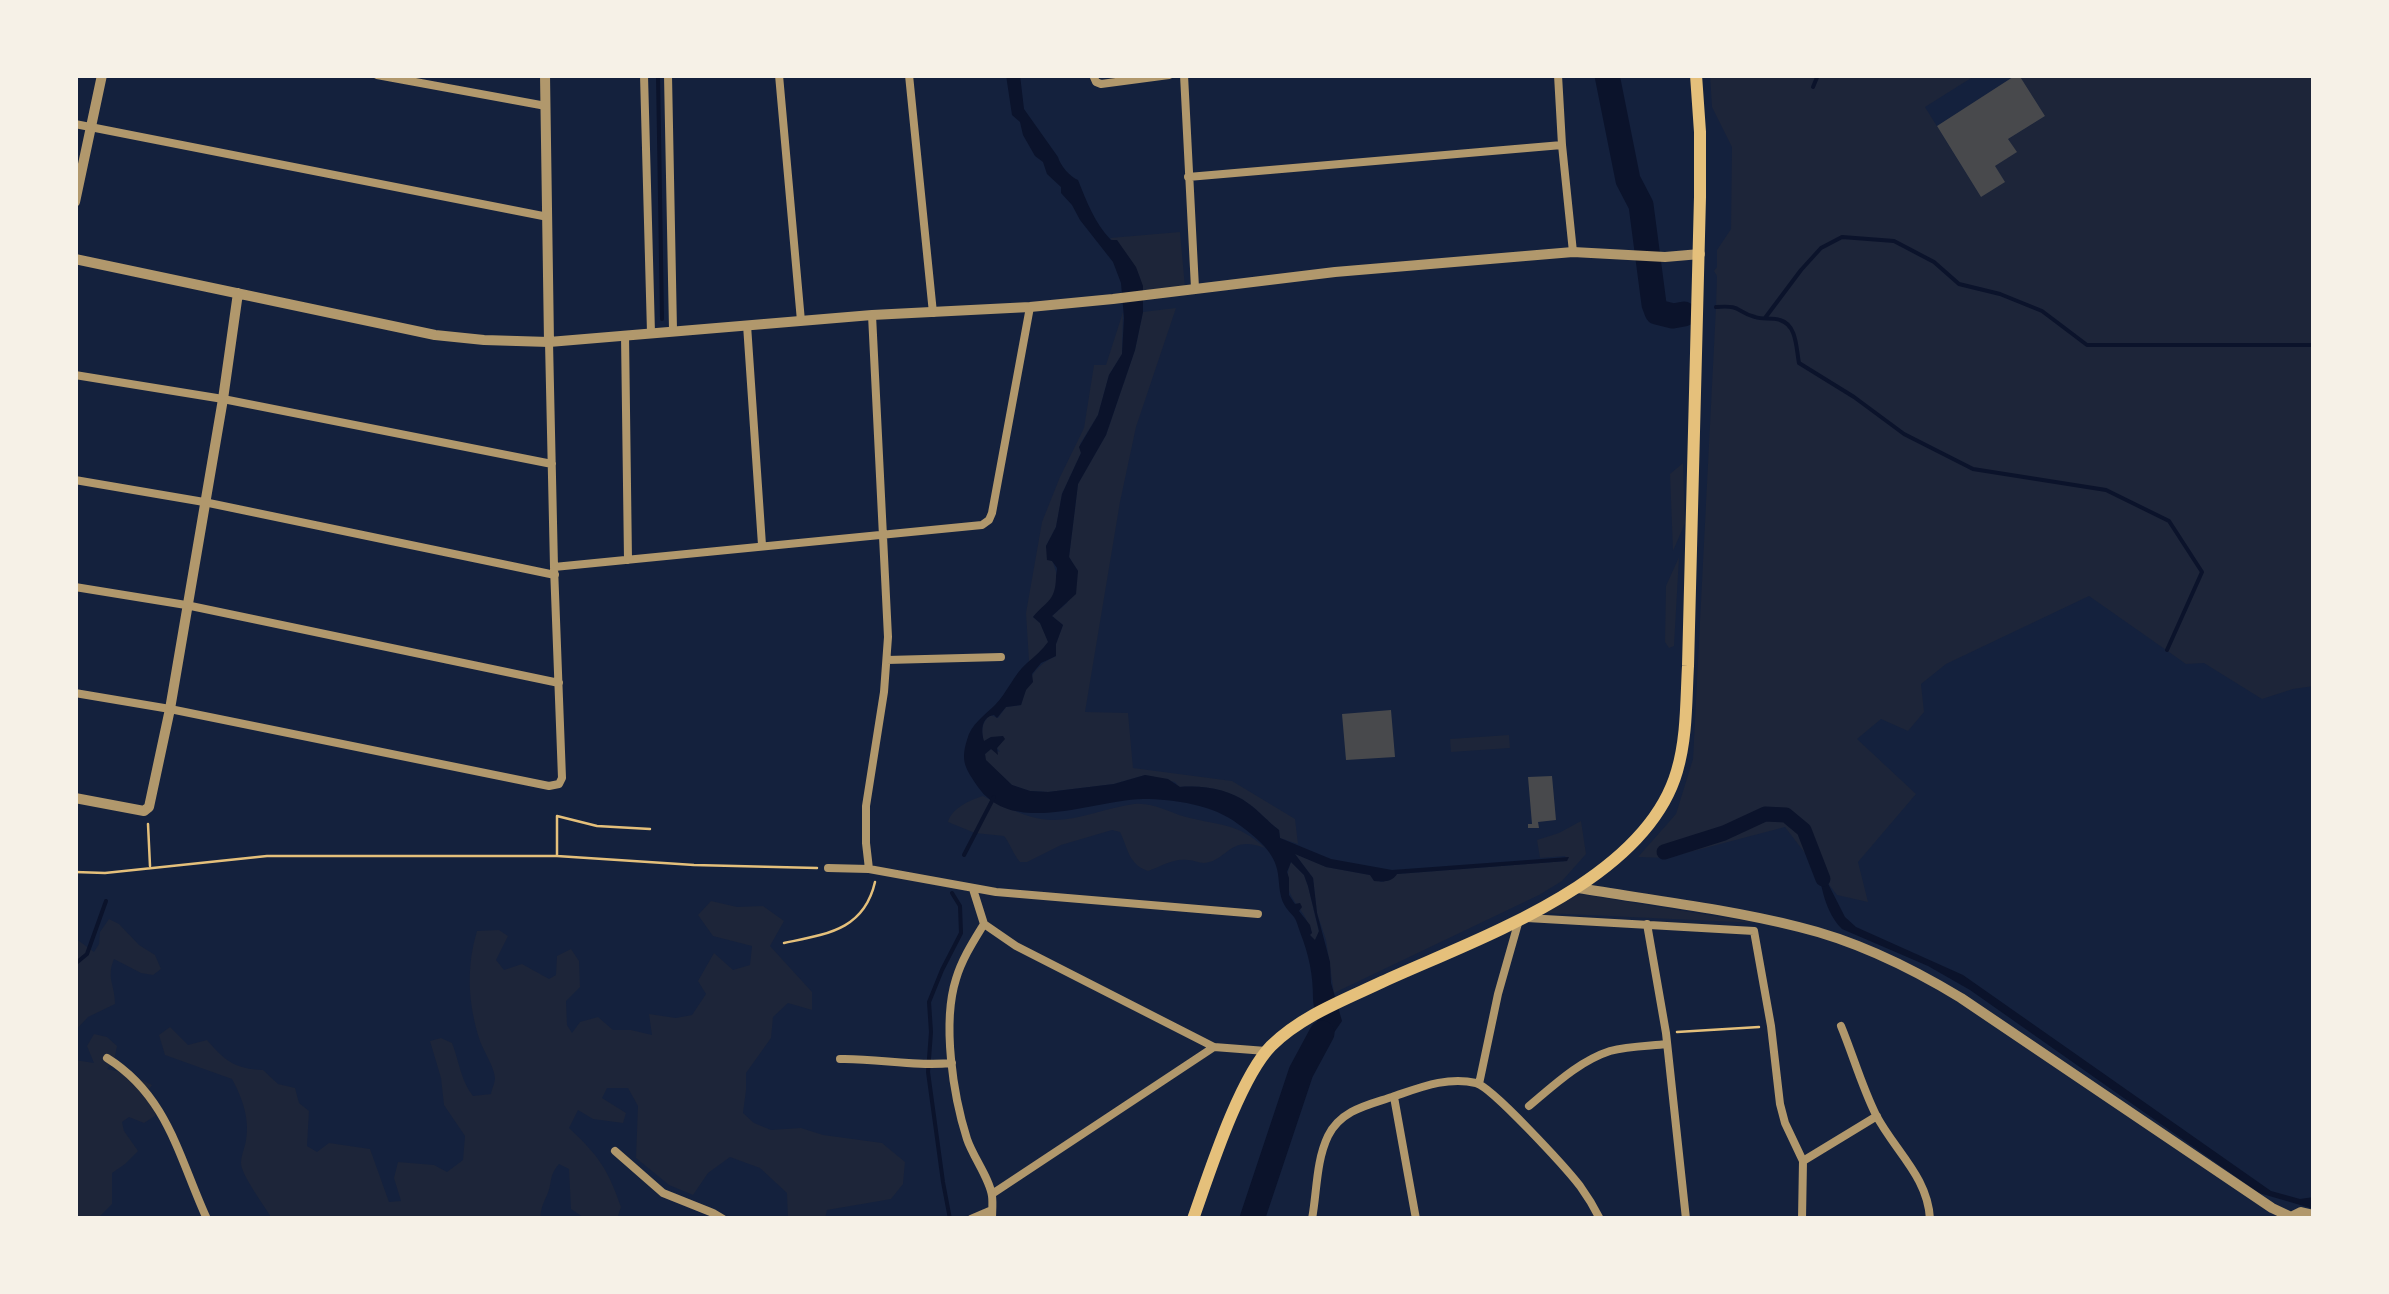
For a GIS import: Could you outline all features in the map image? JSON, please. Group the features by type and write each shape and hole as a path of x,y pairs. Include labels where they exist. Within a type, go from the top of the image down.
{"main road":[{"path":"1193,1219 1246,1084 1266,1051 1282,1036 1350,997 1521,919 1578,888 1631,847 1669,792 1682,752 1688,676 1699,261 1700,132 1696,75"}],"street":[{"path":"75,202 102,75"},
{"path":"377,75 546,106"},
{"path":"75,693 549,786 559,784 562,778 554,572 545,75"},
{"path":"644,75 650,333"},
{"path":"668,75 674,330"},
{"path":"779,75 801,321"},
{"path":"910,75 934,313"},
{"path":"1094,79 1101,84 1169,75"},
{"path":"1184,75 1195,288"},
{"path":"1558,75 1573,252"},
{"path":"75,124 548,216"},
{"path":"1188,177 1562,145"},
{"path":"75,260 435,335 549,342 1113,299 1336,272 1573,252 1699,261"},
{"path":"75,798 147,810 170,709 238,293"},
{"path":"75,480 554,572 628,560 982,524 989,520 1030,306"},
{"path":"872,315 888,637 884,692 866,806 866,843 873,870"},
{"path":"748,325 762,546"},
{"path":"625,335 628,560"},
{"path":"75,375 223,399 552,464"},
{"path":"75,587 186,605 558,683"},
{"path":"887,660 1001,657"},
{"path":"828,868 873,870 973,890 1258,914"},
{"path":"1578,888 1764,920 1829,936 1916,971 2282,1216 2300,1212 2314,1216"},
{"path":"973,890 984,924 1016,946 1214,1047 1266,1051"},
{"path":"1479,1084 1498,994 1521,919 1754,931"},
{"path":"1754,931 1764,920"},
{"path":"971,1219 992,1214 992,1194 967,1139 952,1063 950,1004 966,953 984,924"},
{"path":"1647,924 1666,1033 1686,1219"},
{"path":"1754,931 1782,1114 1803,1161 1802,1219"},
{"path":"1842,1026 1877,1116 1926,1194 1930,1219"},
{"path":"1530,1106 1573,1071 1606,1052 1666,1044"},
{"path":"992,1194 1214,1047"},
{"path":"107,1058 124,1068 152,1098 177,1143 207,1219"},
{"path":"840,1059 952,1063"},
{"path":"1312,1219 1322,1149 1330,1131 1343,1117 1359,1107 1441,1083 1479,1084 1529,1130 1578,1184 1600,1219"},
{"path":"1394,1096 1416,1219"},
{"path":"1803,1161 1877,1116"},
{"path":"615,1151 663,1193 723,1219"}],"path":[{"path":"147,810 150,868"},
{"path":"557,856 557,816 597,826 650,829"},
{"path":"75,872 105,873 267,856 557,856 828,868"},
{"path":"784,943 818,936 859,917 871,900 873,870"},
{"path":"1666,1033 1770,1026"}],"shaded area":[{"path":"1006,75 1020,75 1024,109 1063,167 1078,180 1100,226 1111,240 1117,240 1136,267 1143,286 1143,312 1135,350 1106,435 1078,484 1069,557 1078,571 1076,594 1052,616 1063,625 1056,656 1041,663 1032,674 1033,682 1021,705 1006,707 997,718 994,715 984,721 984,741 991,737 1005,739 997,748 998,755 991,749 985,754 986,760 1012,785 1030,791 1114,784 1145,775 1168,779 1180,787 1225,792 1256,809 1279,830 1280,838 1331,859 1392,870 1569,857 1567,861 1397,874 1390,880 1374,881 1370,875 1326,867 1295,854 1313,878 1331,983 1342,1021 1316,1059 1303,1063 1318,1031 1306,949 1296,920 1283,902 1275,862 1250,833 1217,812 1168,800 1123,801 1055,812 1012,810 993,802 965,765 965,748 972,729 1022,667 1048,642 1033,617 1054,592 1057,568 1047,560 1046,546 1056,527 1062,494 1081,453 1079,447 1098,415 1109,375 1122,354 1121,283 1113,262 1061,193 1061,187 1047,174 1023,135 1020,122 1012,115","holes":["1291,862 1304,875 1319,931 1315,940 1299,911 1300,903 1295,904 1289,895 1287,872"]},
{"path":"1710,75 1976,75 1925,107 1981,197 1995,166 2016,152 2008,139 2045,116 2019,75 2314,75 2314,686 2262,699 2204,663 2186,664 2089,596 1946,664 1921,684 1924,712 1908,731 1881,719 1857,739 1916,794 1858,862 1868,902 1837,895 1785,827 1667,858 1638,857 1676,814 1693,759 1716,307 1714,271 1717,250 1731,229 1732,147 1712,107"},
{"path":"1180,232 1185,287 1143,293 1132,262 1110,238"},
{"path":"1176,308 1136,427 1085,712 1128,713 1133,768 1232,781 1295,819 1298,844 1280,838 1279,830 1252,807 1224,792 1179,787 1175,782 1145,775 1114,784 1030,791 1012,785 985,760 991,749 1000,752 997,748 1004,739 991,737 984,742 985,721 990,715 998,718 1006,707 1021,705 1032,676 1056,656 1063,625 1052,616 1067,603 1078,571 1069,557 1078,484 1106,435 1135,350 1143,312"},
{"path":"1123,312 1122,354 1109,375 1098,415 1080,444 1081,453 1062,494 1056,527 1046,546 1056,571 1056,591 1033,617 1049,642 1029,661 1026,613 1042,522 1084,428 1094,365 1106,365"},
{"path":"1683,463 1685,523 1673,551 1670,474"},
{"path":"1679,557 1674,646 1669,648 1665,642 1666,586"},
{"path":"1509,735 1510,748 1451,752 1450,739"},
{"path":"983,796 1025,815 1053,820 1148,804 1237,829 1265,848 1244,844 1212,861 1177,860 1148,871 1132,860 1120,832 1112,830 1020,862 1004,836 975,833 948,822 957,809"},
{"path":"1581,821 1586,854 1562,881 1334,993 1313,878 1294,853 1326,867 1370,875 1381,882 1397,874 1567,861 1565,856 1540,858 1537,840"},
{"path":"1291,862 1304,875 1308,886 1319,932 1315,941 1288,885"},
{"path":"1817,862 1845,917 1856,927 1963,975 2271,1191 2300,1199 2314,1197 2314,1209 2259,1193 1970,990 1928,966 1842,929 1828,907"},
{"path":"1579,894 1758,923 1545,913"},
{"path":"711,901 737,907 763,906 784,921 770,946 812,992 812,1010 788,1003 773,1017 771,1038 746,1073 743,1113 771,1130 801,1128 882,1143 905,1162 903,1184 891,1199 827,1210 825,1219 788,1219 787,1193 760,1168 730,1157 708,1173 693,1195 669,1185 636,1158 638,1106 628,1088 607,1088 602,1098 626,1113 623,1123 593,1119 578,1110 569,1128 606,1172 621,1207 617,1219 586,1219 571,1209 569,1169 559,1164 540,1219 272,1219 242,1168 247,1124 232,1079 165,1055 159,1035 170,1027 188,1045 207,1040 231,1062 263,1070 278,1084 295,1088 299,1103 309,1111 307,1146 317,1152 329,1143 370,1149 389,1202 401,1201 394,1178 398,1162 434,1165 447,1172 463,1160 465,1136 444,1105 430,1041 441,1038 452,1043 473,1096 491,1094 494,1084 471,1000 471,959 477,931 499,930 508,936 496,960 504,970 522,964 549,979 556,975 557,956 571,949 579,961 580,987 566,1001 567,1025 572,1033 580,1022 598,1017 613,1030 652,1035 649,1014 676,1018 692,1015 706,994 698,981 714,953 733,970 750,965 752,946 713,936 698,915"},
{"path":"109,919 155,955 161,969 153,975 141,973 114,959 111,977 115,1004 88,1017 75,1031 75,938 94,952"},
{"path":"94,1034 107,1037 117,1046 114,1061 107,1069 152,1085 144,1096 157,1108 155,1116 144,1123 129,1117 122,1122 138,1151 112,1173 112,1204 97,1219 75,1219 75,1060 94,1063 87,1046"}],"building":[{"path":"2016,75 2045,116 2008,139 2017,152 1995,166 2005,182 1981,197 1937,126"},
{"path":"1391,710 1395,757 1346,760 1342,714"},
{"path":"1552,776 1556,820 1538,822 1539,828 1528,828 1532,824 1528,777"}],"waterway":[{"path":"658,75 662,319"},
{"path":"1607,75 1628,180 1641,205 1654,304 1657,312 1684,314"},
{"path":"1813,87 1818,75"},
{"path":"1765,318 1821,248 1842,237 1894,241 1934,262 1959,284 2000,294 2042,311 2087,345 2314,345"},
{"path":"1716,307 1735,308 1786,323 1795,338 1799,363 1904,434 1973,469 2106,490 2169,521 2202,572 2167,650"},
{"path":"964,855 994,797"},
{"path":"1664,852 1724,833 1765,814 1786,815 1804,830 1823,879"},
{"path":"950,1219 928,1072 929,1002 961,933 960,906 952,893"},
{"path":"75,964 87,954 106,901"},
{"path":"1252,1219 1301,1072 1322,1033"}]}
